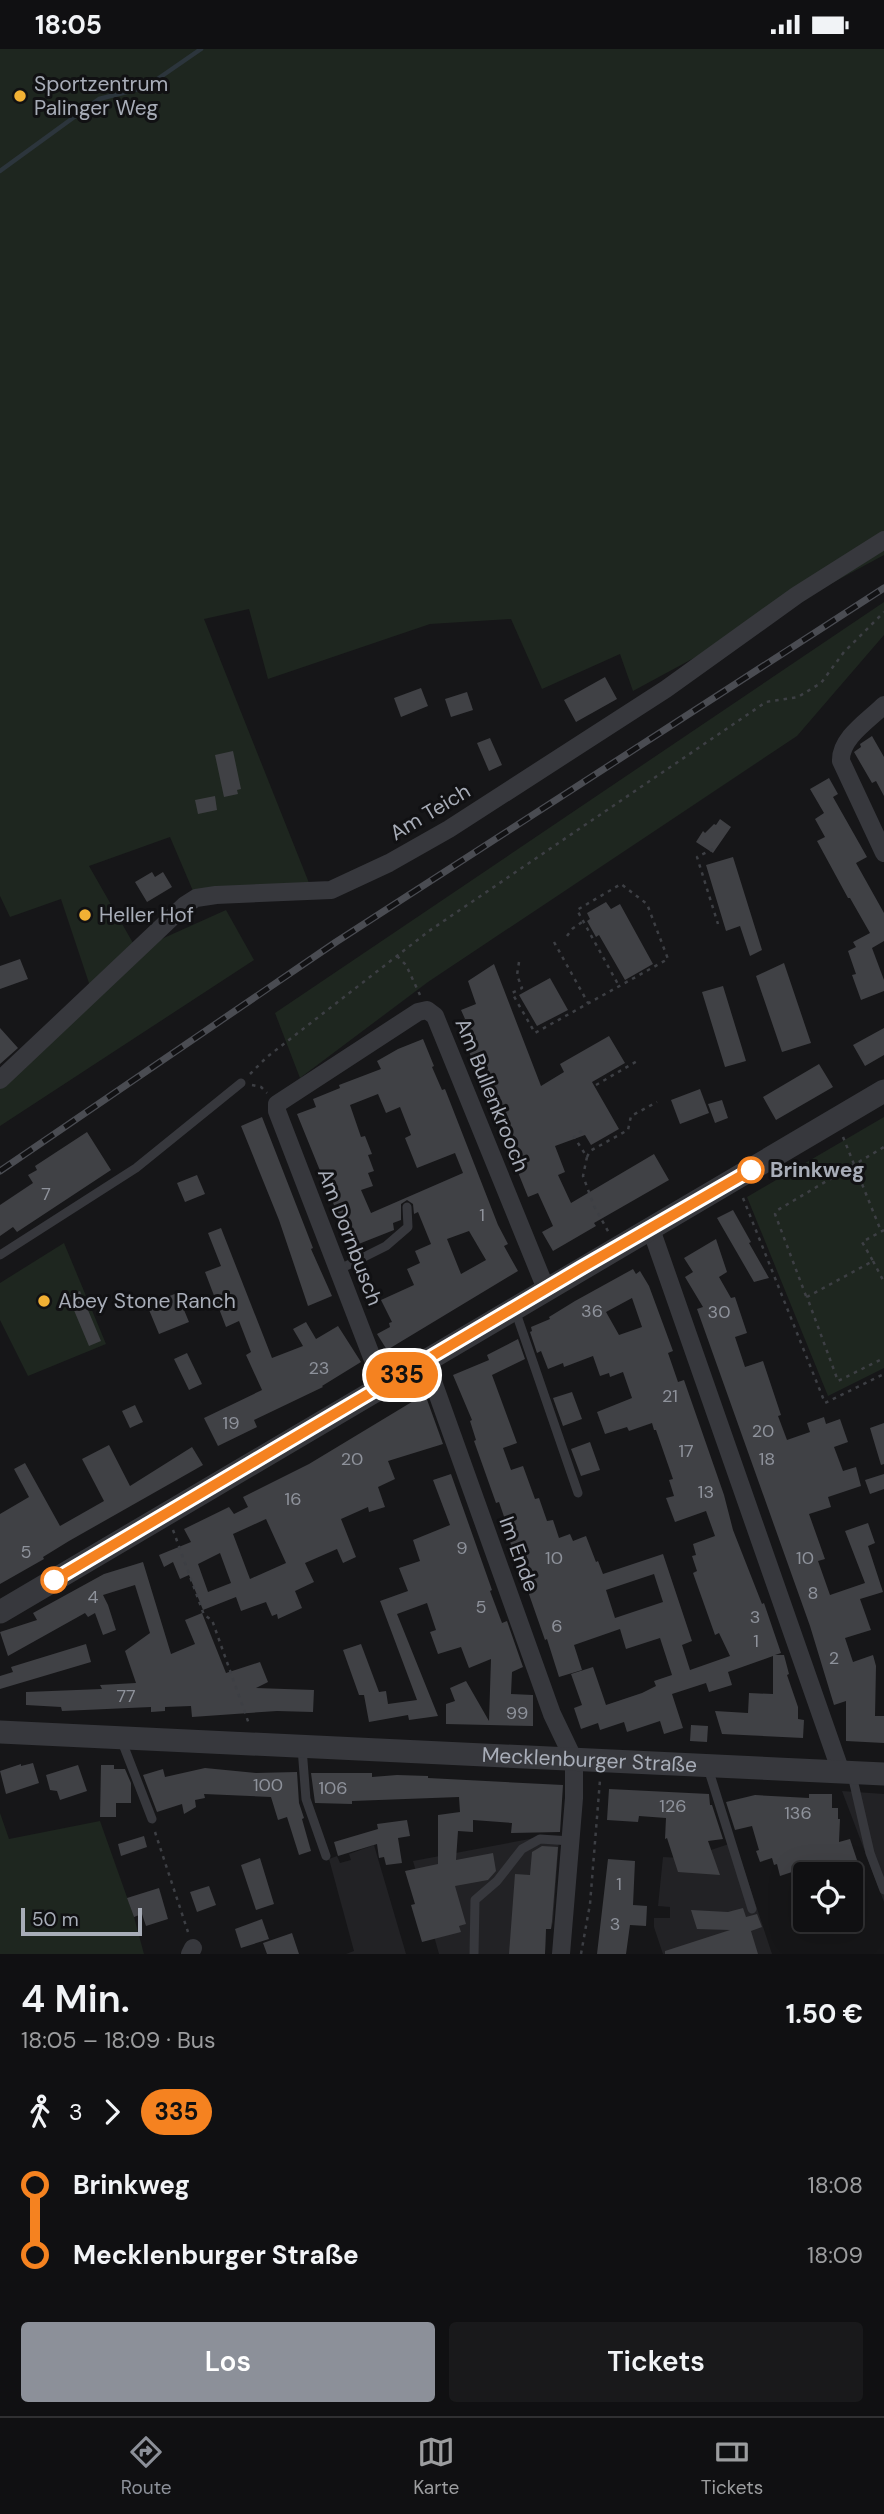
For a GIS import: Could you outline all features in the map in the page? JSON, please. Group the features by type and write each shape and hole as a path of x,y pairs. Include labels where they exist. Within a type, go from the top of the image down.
{"street":[{"name":"Am Teich","path":"0,1080 185,905 196,898 331,890 378,869 449,829 666,689 797,595 884,540"},
{"path":"884,705 844,745 841,754 841,761 884,853"},
{"name":"Am Bullenkrooch","path":"277,1104 418,1012 427,1010 435,1016 546,1289"},
{"path":"0,1612 884,1091"},
{"name":"Am Dornbusch","path":"277,1104 277,1111 383,1386"},
{"path":"651,1229 847,1773"},
{"name":"Im Ende","path":"426,1362 552,1714 574,1760"},
{"name":"Mecklenburger Straße","path":"0,1732 884,1775"},
{"path":"561,1954 575,1798 574,1760"}],"lane":[{"path":"0,1255 136,1168 241,1083"},
{"path":"338,1270 386,1246 408,1227 407,1207"},
{"path":"514,1308 578,1493"},
{"path":"121,1738 152,1819"},
{"path":"302,1747 306,1799 326,1856"},
{"path":"708,1766 752,1909"},
{"path":"847,1773 870,1853 884,1890"},
{"path":"474,1954 475,1900 498,1881 522,1849 540,1839 571,1841"}],"path":[{"path":"241,1083 267,1057 429,930 766,702 798,697 821,683 844,652 884,612"},
{"path":"713,849 697,857 718,924"},
{"path":"519,961 517,975 522,988 512,993 534,1033 668,959 647,904 621,884 577,910 619,986"},
{"path":"567,936 583,922"},
{"path":"554,942 588,1003"},
{"path":"397,956 407,965 427,1010"},
{"path":"596,1085 639,1060"},
{"path":"241,1083 261,1087 277,1104"},
{"path":"619,1247 594,1206 583,1176 587,1157 590,1151 628,1130 631,1116 657,1102"},
{"path":"837,1119 883,1231 862,1242 884,1282"},
{"path":"582,1131 574,1137 587,1157"},
{"path":"884,1147 775,1214 838,1381 884,1358"},
{"path":"736,1178 825,1403 884,1374"},
{"path":"807,1297 873,1261"},
{"path":"168,1515 204,1615 212,1620 255,1744"},
{"path":"581,1954 590,1904 601,1761"},
{"path":"152,1819 192,1951"}],"shaded area":[{"path":"0,49 884,49 884,555 633,691 620,654 542,689 511,619 430,624 268,679 249,609 204,619 313,893 196,898 170,837 89,866 137,950 226,910 254,960 0,1126 0,1080 92,992 61,899 10,917 0,896"},
{"path":"884,602 884,635 797,736 428,982 300,1078 275,1013"},
{"path":"884,1117 884,1368 828,1396 747,1197"},
{"name":"Abey Stone Ranch","path":"64,1243 106,1344 28,1376 0,1320 0,1283"},
{"path":"842,1791 884,1794 884,1902"},
{"path":"0,1813 9,1839 100,1821 134,1917 144,1954 0,1954"},
{"path":"535,1838 559,1839 553,1922 551,1929 546,1929 545,1954 439,1954 413,1861"},
{"path":"735,1842 772,1954 663,1954 654,1927 654,1918 670,1918 670,1907 658,1906 663,1857 697,1859 696,1855"},
{"path":"374,1845 406,1954 346,1954 354,1951 329,1859 337,1856 340,1863 351,1860 349,1854"}],"building":[{"path":"605,677 617,699 576,722 564,700"},
{"path":"421,688 428,706 401,717 394,698"},
{"path":"467,692 473,710 451,717 445,699"},
{"path":"872,736 884,757 884,796 876,781 872,783 854,752"},
{"path":"490,738 502,765 489,771 477,743"},
{"path":"233,751 241,789 237,790 238,794 224,797 215,755"},
{"path":"829,778 838,794 833,797 867,857 856,863 884,913 884,941 872,948 884,980 884,991 861,1000 852,975 856,974 848,951 856,947 853,942 870,933 817,841 825,837 815,819 824,813 810,789"},
{"path":"215,796 217,810 198,814 195,800"},
{"path":"720,819 731,827 713,853 696,842 703,831 705,833"},
{"path":"733,857 762,950 750,956 740,926 726,931 706,865"},
{"path":"152,872 155,877 163,872 172,887 147,902 135,882"},
{"path":"606,902 611,909 620,904 653,964 625,980 599,935 596,937 587,921 590,919 587,913"},
{"path":"20,959 28,979 0,989 0,966"},
{"path":"784,963 811,1043 782,1052 756,976"},
{"path":"494,964 541,1086 564,1072 560,1064 609,1036 625,1063 592,1082 619,1129 591,1145 585,1135 555,1146 565,1172 558,1175 571,1203 654,1154 669,1180 594,1223 596,1226 553,1251 542,1232 553,1226 538,1193 528,1197 457,1022 465,1019 461,1010 476,1004 468,981"},
{"path":"550,978 568,1010 537,1026 519,995"},
{"path":"723,986 746,1061 725,1067 702,992"},
{"path":"0,1028 18,1048 0,1064"},
{"path":"884,1028 884,1055 865,1066 853,1045"},
{"path":"423,1039 434,1066 432,1067 442,1090 445,1089 498,1225 508,1244 504,1246 518,1271 387,1350 377,1334 390,1327 389,1323 392,1322 381,1300 414,1285 407,1269 420,1263 415,1251 431,1244 418,1212 414,1214 413,1204 407,1200 401,1204 401,1220 393,1223 394,1230 351,1247 297,1114 316,1107 313,1099 340,1088 339,1085 381,1069 377,1061","holes":["378,1094 386,1113 400,1107 411,1135 405,1138 417,1168 455,1153 463,1173 371,1213 361,1190 373,1186 368,1173 374,1171 368,1155 372,1154 365,1136 361,1137 350,1105","469,1231 486,1260 461,1274 447,1239"]},
{"path":"819,1064 833,1087 776,1120 763,1097"},
{"path":"700,1089 709,1113 680,1124 671,1100"},
{"path":"722,1100 728,1118 715,1123 708,1104"},
{"path":"262,1117 313,1248 311,1249 332,1296 308,1306 279,1220 241,1126"},
{"path":"87,1132 111,1170 17,1232 13,1227 0,1236 0,1205 33,1183 28,1175 37,1170 35,1166"},
{"path":"197,1175 205,1194 185,1202 177,1183"},
{"path":"733,1210 769,1278 754,1282 717,1218"},
{"path":"221,1228 272,1358 303,1346 293,1329 306,1322 316,1339 338,1326 361,1362 323,1387 254,1420 257,1427 218,1446 204,1418 262,1390 246,1355 251,1352 239,1321 226,1327 205,1272 221,1266 208,1233"},
{"path":"716,1239 727,1272 719,1277 731,1298 735,1297 747,1333 735,1337 745,1367 763,1361 787,1440 810,1432 807,1423 824,1417 826,1424 840,1419 848,1442 834,1447 843,1471 856,1467 861,1486 828,1497 831,1507 809,1514 825,1559 818,1561 830,1595 865,1583 845,1531 868,1523 875,1543 868,1546 883,1592 860,1599 871,1630 845,1638 853,1662 873,1655 876,1666 875,1716 884,1716 884,1743 846,1741 846,1701 834,1705 810,1626 697,1309 703,1307 685,1277 693,1272 684,1258"},
{"path":"633,1269 636,1274 640,1271 649,1286 673,1351 668,1353 678,1382 684,1380 724,1495 733,1530 762,1604 764,1603 781,1653 775,1655 784,1655 789,1674 787,1675 798,1707 798,1719 804,1720 803,1738 722,1734 715,1711 748,1713 749,1693 773,1694 773,1656 728,1672 732,1685 709,1692 706,1683 672,1694 683,1728 664,1734 660,1721 627,1732 624,1722 600,1730 598,1723 581,1729 574,1708 582,1705 571,1674 593,1667 606,1705 642,1693 656,1686 654,1681 672,1675 660,1638 626,1649 620,1629 574,1645 582,1670 559,1677 547,1639 545,1640 524,1580 522,1581 508,1535 510,1534 474,1441 472,1420 453,1375 489,1360 487,1355 518,1339 525,1359 492,1375 517,1443 503,1448 511,1470 523,1466 535,1499 539,1498 547,1521 553,1520 559,1538 570,1534 573,1541 586,1536 603,1574 663,1554 692,1641 682,1645 690,1670 730,1656 719,1633 715,1635 693,1573 697,1571 692,1556 696,1555 693,1544 715,1536 706,1511 675,1522 666,1498 674,1496 669,1480 673,1479 652,1423 629,1431 627,1427 605,1434 597,1412 632,1398 623,1372 610,1377 609,1373 600,1376 593,1356 564,1367 563,1363 548,1369 541,1351 537,1353 531,1327 550,1319 549,1317","holes":["632,1298 642,1327 619,1335 606,1312","654,1574 663,1602 615,1618 606,1590"]},
{"path":"80,1291 101,1341 89,1346 68,1296"},
{"path":"177,1293 189,1322 159,1334 147,1305"},
{"path":"187,1353 202,1384 189,1390 174,1359"},
{"path":"572,1392 582,1419 563,1426 553,1398"},
{"path":"425,1394 443,1444 388,1461 395,1479 378,1487 385,1507 369,1512 368,1507 341,1519 356,1557 343,1563 337,1549 305,1563 314,1582 295,1591 302,1608 278,1619 277,1614 272,1616 266,1602 241,1611 236,1597 203,1610 189,1575 180,1579 173,1562 164,1567 159,1555 191,1542 184,1529 229,1507 234,1514 248,1507 243,1497 309,1464","holes":["266,1519 286,1563 250,1579 233,1534","220,1553 231,1583 208,1592 198,1564"]},
{"path":"135,1405 143,1422 130,1428 122,1411"},
{"path":"884,1423 884,1464 881,1465 870,1428"},
{"path":"590,1442 600,1470 581,1476 571,1449"},
{"path":"109,1445 130,1486 192,1447 203,1465 69,1541 0,1584 0,1514 29,1497 14,1469 25,1463 60,1526 104,1501 82,1459"},
{"path":"451,1474 492,1590 490,1591 502,1623 507,1621 523,1667 512,1672 511,1694 533,1695 533,1726 446,1724 446,1704 455,1701 450,1688 466,1681 489,1721 491,1659 469,1668 461,1647 438,1654 430,1632 436,1630 427,1603 397,1614 438,1716 409,1720 408,1715 369,1722 364,1695 359,1695 343,1650 361,1644 379,1692 386,1691 388,1704 417,1700 380,1601 408,1591 399,1568 420,1561 413,1540 450,1525 433,1480"},
{"path":"884,1474 884,1489 870,1494 865,1480"},
{"path":"143,1562 171,1654 195,1644 185,1620 202,1613 226,1673 260,1662 268,1682 256,1688 314,1690 313,1712 277,1711 192,1717 191,1706 165,1707 165,1711 151,1712 151,1707 62,1711 61,1707 26,1705 26,1692 102,1689 100,1685 136,1683 125,1651 150,1633 135,1585 103,1595 116,1630 103,1635 95,1613 88,1617 85,1613 8,1656 0,1632 37,1620 33,1613 104,1574"},
{"path":"86,1644 91,1662 0,1689 0,1676 13,1672 11,1667"},
{"path":"691,1725 708,1726 707,1742 690,1741"},
{"path":"33,1763 39,1783 6,1794 0,1771"},
{"path":"78,1765 87,1791 60,1800 57,1791 50,1790 46,1775"},
{"path":"101,1765 114,1765 114,1769 125,1769 131,1783 131,1803 116,1803 116,1817 100,1817"},
{"path":"205,1768 256,1773 297,1772 299,1803 311,1851 299,1855 287,1817 278,1820 271,1797 204,1794 205,1798 195,1800 196,1807 184,1814 182,1804 157,1812 143,1775 163,1769 165,1777"},
{"path":"311,1773 372,1773 372,1777 428,1776 563,1785 560,1832 511,1833 512,1823 473,1820 473,1832 458,1831 456,1860 493,1853 496,1871 488,1880 455,1886 466,1924 459,1926 461,1932 422,1942 405,1871 438,1864 438,1815 460,1812 459,1797 352,1801 352,1804 315,1803"},
{"path":"609,1789 709,1794 710,1805 723,1839 708,1841 720,1875 678,1872 667,1838 665,1839 666,1818 639,1816 638,1822 607,1820"},
{"path":"809,1794 832,1794 832,1808 838,1808 840,1819 839,1842 850,1839 858,1862 793,1862 793,1872 780,1876 777,1864 774,1865 772,1858 760,1862 752,1826 735,1830 726,1802 755,1795 809,1798"},
{"path":"407,1820 410,1836 398,1838 402,1863 386,1865 384,1857 379,1858 377,1844 338,1856 334,1842 378,1829 377,1824"},
{"path":"144,1836 147,1847 121,1856 118,1844"},
{"path":"542,1846 558,1847 552,1921 551,1929 546,1929 545,1954 509,1954 515,1874 530,1875 532,1852"},
{"path":"260,1858 274,1904 256,1910 241,1865"},
{"path":"608,1859 635,1861 633,1905 647,1906 646,1926 630,1925 626,1954 597,1954"},
{"path":"209,1886 216,1905 197,1912 190,1892"},
{"path":"159,1888 168,1919 146,1926 142,1914 134,1917 127,1898"},
{"path":"743,1908 746,1917 757,1914 762,1927 751,1931 758,1954 665,1954 665,1951 730,1930 697,1929 691,1910 728,1912"},
{"path":"262,1919 269,1939 241,1948 235,1929"},
{"path":"292,1933 299,1954 267,1954 263,1943"}],"waterway":[{"path":"0,171 99,99 146,87 201,49"}],"railway":[{"path":"0,1171 336,942 884,588"}],"bus line":[{"name":"335","path":"54,1580 751,1170"}],"place":[{"name":"Sportzentrum Palinger Weg","path":"20,96"},
{"name":"Heller Hof","path":"85,915"},
{"name":"Brinkweg","path":"751,1170"},
{"name":"Abey Stone Ranch","path":"44,1301"}]}
